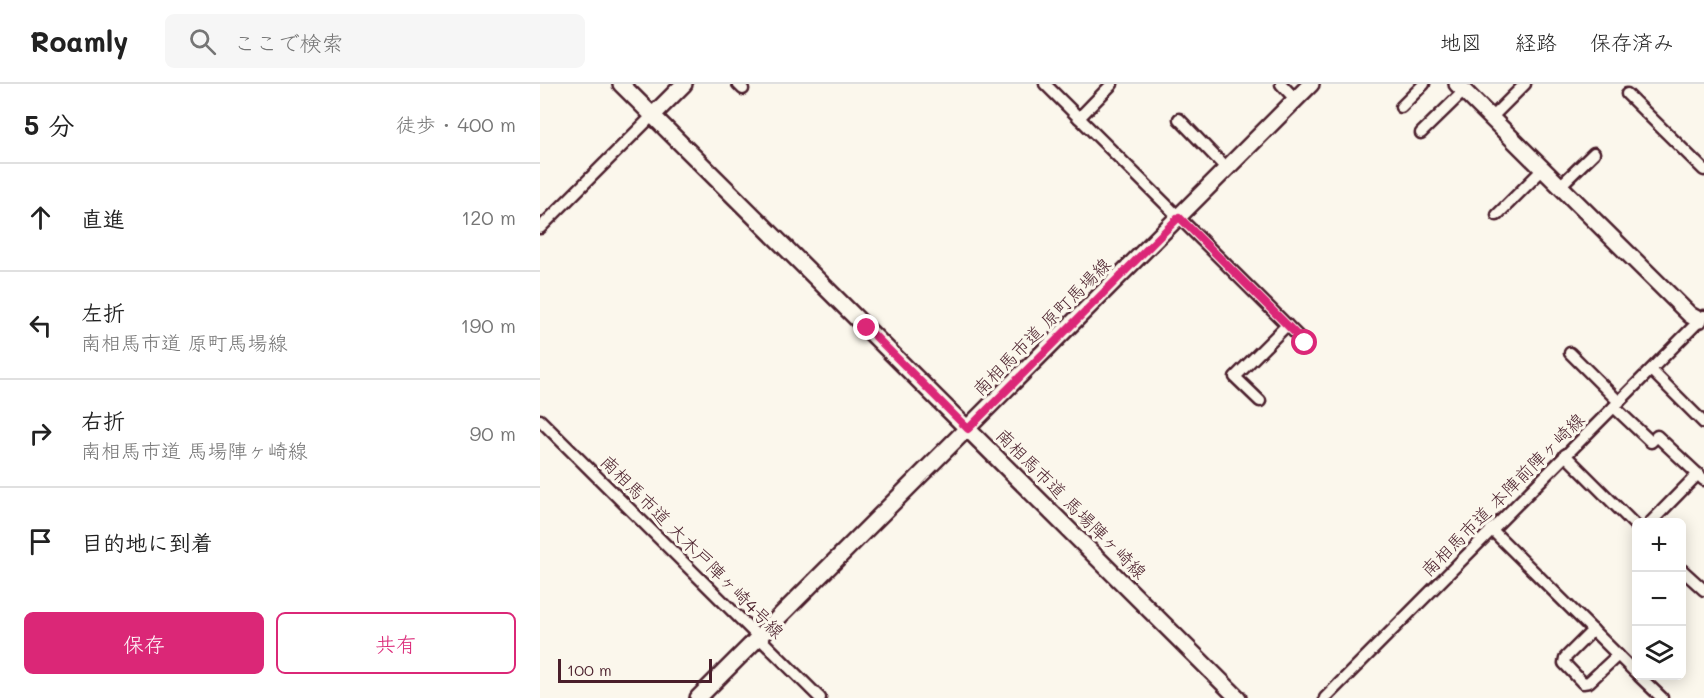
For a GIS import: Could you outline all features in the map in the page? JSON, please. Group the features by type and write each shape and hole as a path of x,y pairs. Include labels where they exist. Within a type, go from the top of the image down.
{"street":[{"name":"南相馬市道 馬場陣ヶ崎線","path":"621,84 1238,698"},
{"path":"540,228 684,84"},
{"path":"1045,84 1305,343"},
{"path":"1079,118 1112,84"},
{"path":"1281,84 1296,100"},
{"name":"南相馬市道 原町馬場線","path":"698,698 1311,84"},
{"path":"1401,107 1424,84"},
{"path":"1491,118 1525,84"},
{"path":"1421,133 1460,87 1690,315 1702,319"},
{"path":"1627,94 1704,170"},
{"path":"1179,119 1227,169"},
{"path":"1560,186 1594,153"},
{"path":"1497,214 1543,169"},
{"name":"南相馬市道 本陣前陣ヶ崎線","path":"1325,698 1702,319"},
{"path":"1260,401 1235,377 1287,325"},
{"path":"1570,353 1651,442 1657,436 1701,477 1655,518"},
{"path":"1651,370 1704,423"},
{"name":"南相馬市道 大木戸陣ヶ崎4号線","path":"540,420 820,698"},
{"path":"1565,455 1632,522"},
{"path":"1491,529 1632,668"},
{"path":"1684,572 1704,590"},
{"path":"1593,630 1565,658 1564,663 1582,683 1589,682 1618,655"},
{"path":"1644,680 1662,698"}],"route":[{"path":"867,328 968,429 1179,217 1305,343"}]}
